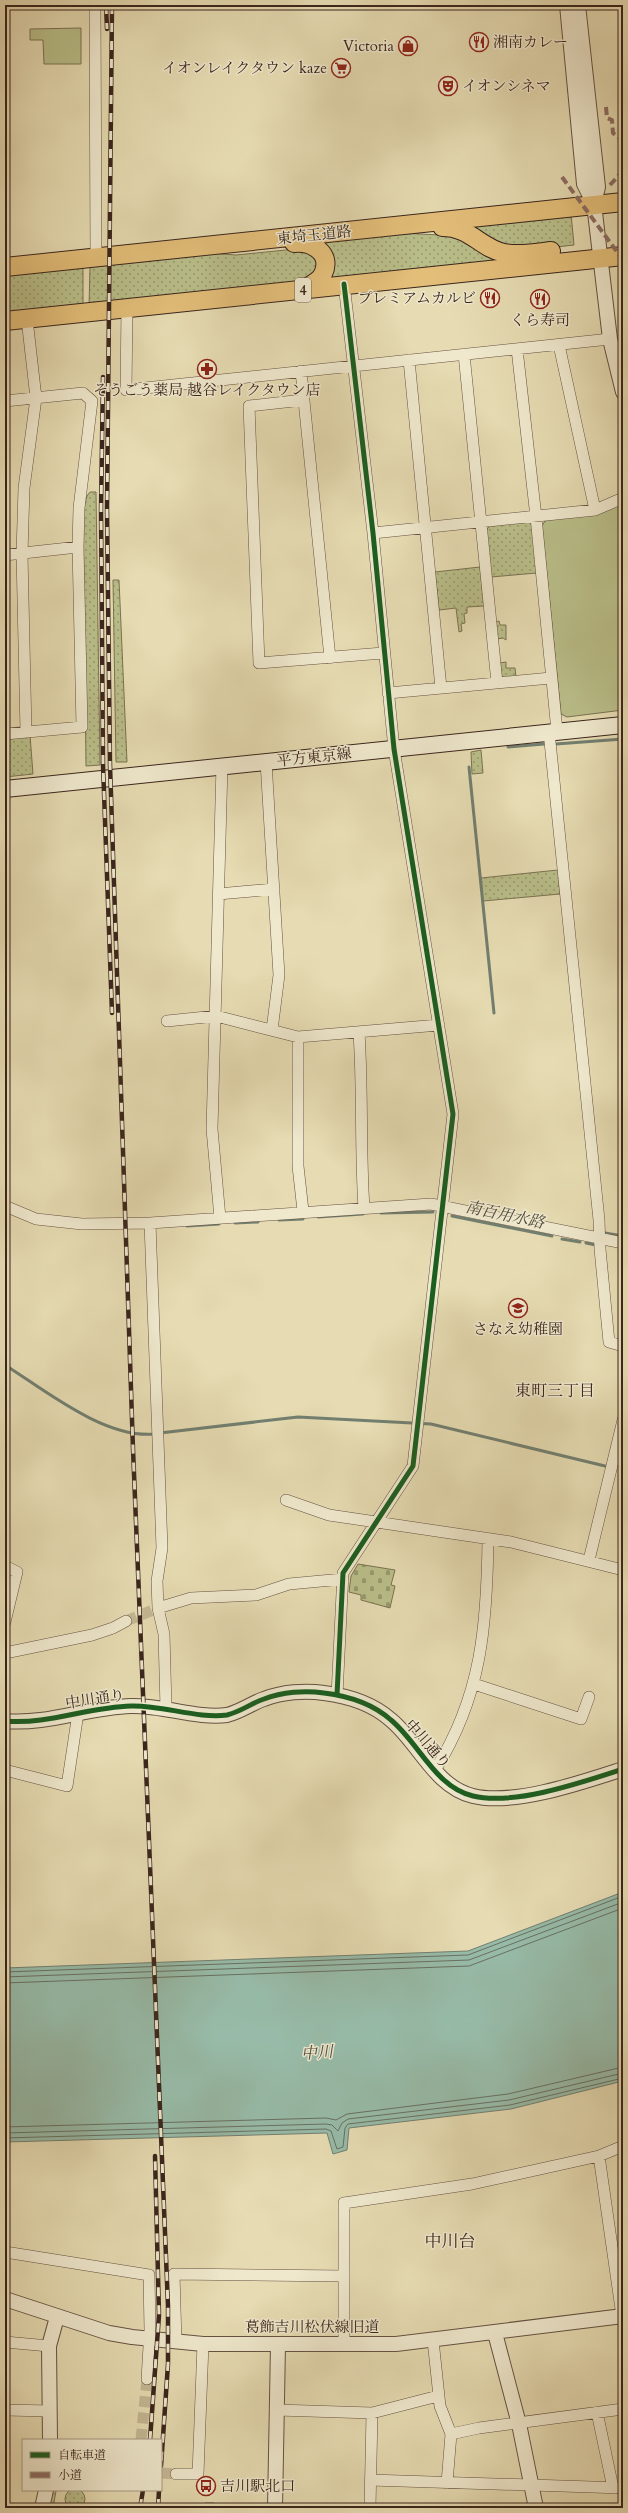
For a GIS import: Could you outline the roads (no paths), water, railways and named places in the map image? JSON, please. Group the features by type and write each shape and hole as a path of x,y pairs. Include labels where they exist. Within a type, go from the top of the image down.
{"highway":[{"name":"東埼玉道路","path":"5,267 623,202"},
{"path":"594,204 617,214 623,214"},
{"name":"4","path":"411,225 451,227 473,235 489,247 504,253 528,253 575,249 587,251 600,259"},
{"name":"4","path":"211,246 247,247 301,242 311,244 322,253 325,267 323,274 319,279 300,291"},
{"name":"4","path":"5,321 300,291 344,284 623,256"}],"main road":[{"name":"平方東京線","path":"5,789 623,725"}],"street":[{"path":"95,5 96,258"},
{"path":"566,5 584,184 594,204"},
{"path":"578,5 598,188 594,204 600,259 610,339 623,392"},
{"path":"337,1695 343,1573 413,1466 453,1114 394,749 383,653 373,534 355,366 344,284"},
{"path":"127,308 126,390 610,339"},
{"path":"26,318 36,398 24,488 22,554 26,732"},
{"path":"559,345 595,510"},
{"path":"517,349 536,517 551,678 553,732 609,1342 623,1346"},
{"path":"464,354 497,683"},
{"path":"409,360 441,688"},
{"path":"301,371 330,658"},
{"path":"5,401 83,393 92,401 79,508 78,547 82,727 5,734"},
{"path":"303,400 249,406 259,663 383,653"},
{"path":"373,534 426,527 595,510 623,498"},
{"path":"5,555 78,547"},
{"path":"388,693 551,678"},
{"path":"266,762 278,975 272,1030"},
{"path":"220,1218 212,1129 222,766"},
{"path":"218,894 274,890"},
{"path":"167,1021 216,1016 298,1037 439,1025"},
{"path":"359,1033 363,1091 360,1146 364,1208"},
{"path":"298,1037 298,1166 303,1211"},
{"path":"5,1206 36,1219 82,1224 220,1218 303,1211 431,1204 623,1243"},
{"path":"150,1222 162,1548 157,1581 158,1608 164,1634 166,1708"},
{"path":"589,1560 623,1420"},
{"path":"286,1500 329,1515 535,1546 623,1570"},
{"path":"435,1770 454,1736 474,1684 485,1632 488,1539"},
{"path":"5,1566 17,1572 5,1622"},
{"path":"158,1608 191,1598 256,1595 289,1584 343,1578"},
{"path":"6,1651 92,1635 113,1628 126,1621"},
{"path":"474,1684 582,1719 588,1697"},
{"name":"中川通り","path":"5,1721 34,1722 114,1706 166,1708 209,1714 227,1714 264,1699 286,1694 308,1692 337,1695 358,1701 378,1710 392,1720 446,1782 459,1791 472,1796 495,1799 574,1784 623,1768"},
{"path":"5,1770 66,1786 78,1713"},
{"path":"344,2345 344,2203 472,2184 599,2156 623,2146"},
{"path":"599,2156 622,2316"},
{"path":"5,2252 149,2276 149,2339 147,2379"},
{"path":"176,2342 174,2274 344,2276"},
{"name":"葛飾吉川松伏線旧道","path":"5,2299 109,2333 149,2339 203,2344 344,2345 432,2340 622,2316"},
{"path":"50,2439 49,2346 57,2316"},
{"path":"495,2333 519,2424 536,2508"},
{"path":"432,2340 438,2396 451,2434 447,2483"},
{"path":"5,2342 49,2346"},
{"path":"176,2474 198,2474 203,2344"},
{"path":"275,2508 278,2345"},
{"path":"277,2410 372,2413 438,2396"},
{"path":"451,2434 479,2428 519,2424 623,2409"},
{"path":"5,2410 50,2411"},
{"path":"370,2480 618,2488 597,2412"},
{"path":"370,2508 372,2413"},
{"path":"42,2508 46,2491"}],"water":[{"name":"中川","path":"623,1892 623,2081 511,2109 349,2128 347,2150 333,2154 327,2133 5,2142 5,1968 468,1951"}],"waterway":[{"path":"556,744 623,739"},
{"path":"508,747 544,744"},
{"path":"469,767 494,1013"},
{"name":"南百用水路","path":"381,1213 433,1212"},
{"name":"南百用水路","path":"318,1217 363,1214"},
{"name":"南百用水路","path":"452,1216 552,1236"},
{"name":"南百用水路","path":"279,1220 303,1219"},
{"name":"南百用水路","path":"235,1223 258,1222"},
{"name":"南百用水路","path":"187,1226 219,1224"},
{"name":"南百用水路","path":"605,1233 623,1236"},
{"name":"南百用水路","path":"562,1239 580,1242"},
{"name":"南百用水路","path":"586,1243 596,1245"},
{"path":"5,1365 57,1400 96,1421 116,1429 136,1434 155,1434"},
{"path":"160,1433 298,1417 431,1424 605,1466"}],"tunnel":[{"path":"126,1621 158,1608"},
{"path":"141,2439 147,2379"},
{"path":"162,2473 176,2474"}],"railway":[{"path":"106,5 107,29"},
{"path":"112,5 107,509 110,765 133,1449 168,2306 168,2364 162,2451"},
{"path":"103,377 101,509 103,765 112,1013"},
{"path":"150,2439 159,2315 155,2156"},
{"path":"140,2508 143,2491"},
{"path":"158,2508 159,2491"}],"place":[{"name":"湘南カレー","path":"479,42"},
{"name":"Victoria","path":"408,46"},
{"name":"イオンレイクタウン kaze","path":"341,68"},
{"name":"イオンシネマ","path":"448,86"},
{"name":"プレミアムカルビ","path":"490,298"},
{"name":"くら寿司","path":"540,299"},
{"name":"そうごう薬局 越谷レイクタウン店","path":"207,369"},
{"name":"さなえ幼稚園","path":"518,1308"},
{"name":"吉川駅北口","path":"206,2486"}],"district":[{"name":"東町三丁目","path":"555,1390"},
{"name":"中川台","path":"450,2241"}]}
